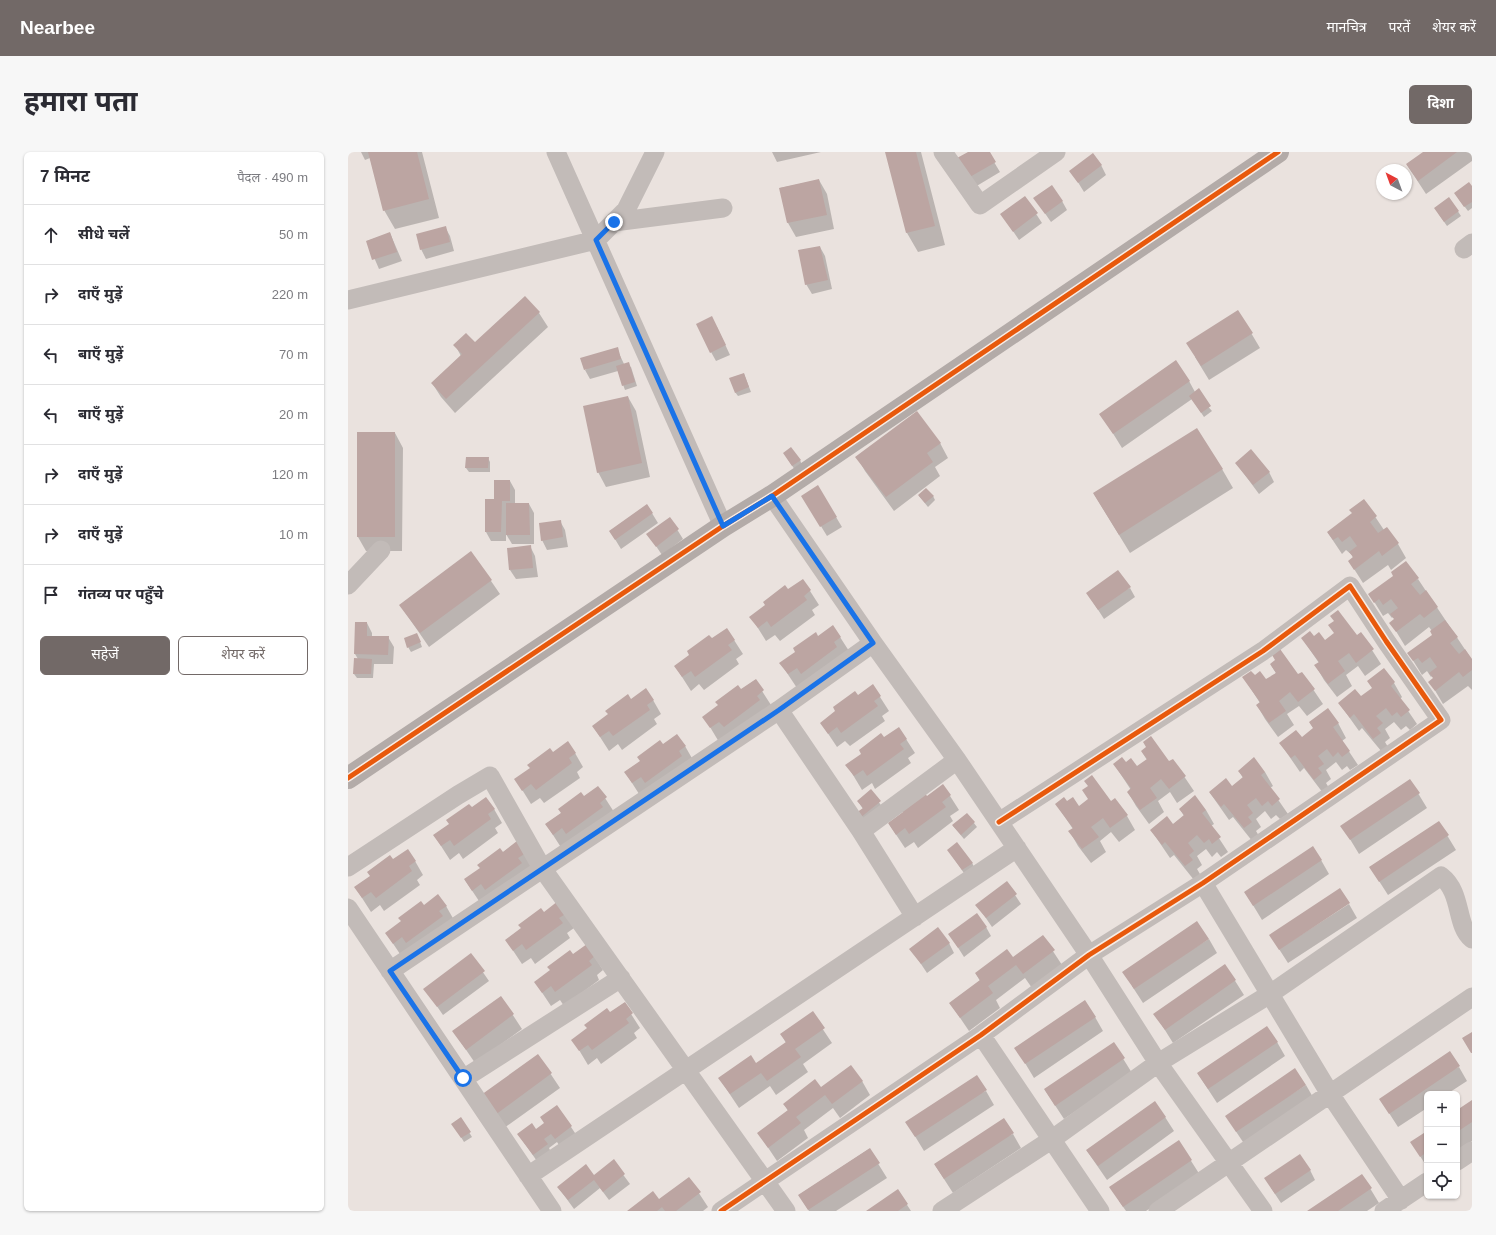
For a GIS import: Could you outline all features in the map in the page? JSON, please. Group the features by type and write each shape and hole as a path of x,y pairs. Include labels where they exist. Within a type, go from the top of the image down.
{"street":[{"path":"556,152 723,526"},
{"path":"348,300 596,240 626,210 655,152"},
{"path":"943,152 980,205 1056,152"},
{"path":"348,778 723,526 772,496 1278,152"},
{"path":"614,222 723,208"},
{"path":"772,496 873,643 957,760 1089,955 1158,1063 1230,1162 1263,1211"},
{"path":"348,585 381,550"},
{"path":"720,1211 981,1035 1089,955 1203,883 1441,720 1350,586 1263,651 998,822"},
{"path":"390,971 779,710 873,643"},
{"path":"779,710 861,831 915,917"},
{"path":"861,831 957,760"},
{"path":"348,867 458,795 490,776 542,868 786,1211"},
{"path":"528,1176 1017,848"},
{"path":"942,1211 1051,1140 1158,1063 1270,994 1441,876 1446,879 1455,895 1465,933 1472,939"},
{"path":"1203,883 1330,1094 1401,1200"},
{"path":"348,908 552,1211"},
{"path":"463,1078 621,978"},
{"path":"1158,1211 1472,997"},
{"path":"981,1035 1100,1211"},
{"path":"1460,1159 1472,1151"},
{"path":"1384,1211 1424,1184"}],"building":[{"path":"368,152 417,152 429,199 383,211"},
{"path":"885,152 916,152 935,226 906,233"},
{"path":"968,152 990,152 996,162 968,178 957,158"},
{"path":"1423,152 1457,152 1418,181 1412,172 1412,164 1406,164"},
{"path":"1093,153 1102,165 1078,183 1069,171"},
{"path":"819,179 827,215 787,223 779,188"},
{"path":"1469,182 1472,186 1472,202 1464,207 1454,193"},
{"path":"1052,185 1063,201 1045,214 1033,198"},
{"path":"1025,196 1038,213 1013,232 1000,214"},
{"path":"1449,197 1459,211 1444,222 1434,208"},
{"path":"446,226 450,242 420,250 416,234"},
{"path":"390,232 397,252 372,260 366,241"},
{"path":"820,246 828,280 805,285 798,250"},
{"path":"525,296 540,312 446,399 431,383 462,354 453,345 466,333 475,342"},
{"path":"1238,310 1253,333 1201,366 1186,343"},
{"path":"712,316 726,345 710,353 696,324"},
{"path":"618,347 621,359 584,370 580,358"},
{"path":"1176,360 1190,381 1113,434 1099,414"},
{"path":"629,362 635,382 622,386 616,366"},
{"path":"744,373 749,387 735,393 729,378"},
{"path":"1199,388 1211,406 1201,413 1189,396"},
{"path":"628,396 642,463 597,473 583,406"},
{"path":"917,411 941,443 927,453 933,462 886,497 855,457"},
{"path":"1197,428 1223,469 1119,535 1093,493"},
{"path":"357,432 395,432 395,537 357,537"},
{"path":"791,447 801,460 792,466 783,453"},
{"path":"1251,449 1270,472 1253,485 1235,463"},
{"path":"466,457 489,457 488,468 465,468"},
{"path":"494,480 510,480 510,501 502,501 501,532 485,532 485,499 494,499"},
{"path":"818,485 837,517 820,527 801,496"},
{"path":"926,488 934,496 925,503 918,495"},
{"path":"1364,499 1377,516 1370,522 1378,533 1387,527 1399,543 1382,556 1379,551 1354,570 1348,561 1353,557 1349,552 1357,546 1350,536 1342,542 1338,537 1333,540 1327,532 1352,513 1349,510"},
{"path":"506,503 529,503 530,535 506,535"},
{"path":"647,504 653,513 615,540 609,531"},
{"path":"670,517 679,529 656,547 646,534"},
{"path":"561,520 563,537 541,541 539,523"},
{"path":"531,545 533,568 509,570 507,548"},
{"path":"471,551 492,580 420,633 399,605"},
{"path":"1406,561 1419,578 1411,584 1420,595 1426,590 1438,607 1424,618 1420,614 1396,632 1389,623 1394,619 1390,614 1398,608 1391,599 1383,605 1379,599 1374,603 1368,594 1393,576 1391,572"},
{"path":"1118,570 1131,587 1098,610 1086,593"},
{"path":"803,579 811,590 804,596 807,600 771,627 767,621 758,628 749,617 765,605 763,602 785,585 788,589"},
{"path":"1338,610 1357,635 1361,632 1374,649 1356,663 1349,653 1338,661 1345,671 1328,684 1314,665 1319,662 1301,638 1310,631 1314,636 1319,632 1325,640 1334,633 1328,625 1334,621 1330,616"},
{"path":"1445,620 1458,637 1450,643 1459,654 1465,649 1472,659 1472,670 1463,677 1459,672 1435,691 1428,682 1433,678 1429,673 1437,667 1430,657 1422,663 1418,658 1413,661 1407,653 1432,635 1430,631"},
{"path":"355,622 367,622 367,636 389,636 388,655 354,654"},
{"path":"833,625 841,637 834,642 837,647 801,674 797,668 788,674 779,663 795,652 793,648 816,632 818,636"},
{"path":"727,628 735,640 728,645 732,650 695,677 691,671 682,677 674,666 689,655 687,651 709,635 712,638"},
{"path":"417,633 421,642 407,648 404,638"},
{"path":"1280,649 1298,674 1302,672 1315,689 1298,702 1290,692 1279,701 1286,711 1269,723 1256,705 1260,702 1242,677 1251,671 1255,675 1260,671 1266,679 1276,673 1270,664 1275,660 1272,655"},
{"path":"354,658 372,659 371,674 353,674"},
{"path":"1384,668 1395,682 1391,686 1410,710 1401,717 1397,712 1392,716 1386,708 1376,716 1383,723 1377,728 1381,733 1373,739 1354,714 1350,718 1338,703 1355,689 1361,696 1372,688 1367,681"},
{"path":"756,679 764,690 757,696 760,700 724,727 719,722 710,728 702,717 718,705 715,702 738,685 741,689"},
{"path":"873,684 881,696 874,701 878,706 841,733 837,727 828,734 820,723 835,711 833,707 855,691 858,695"},
{"path":"646,688 654,700 647,705 650,710 613,736 609,731 600,737 592,726 608,714 605,711 628,694 631,699"},
{"path":"1328,708 1339,723 1333,727 1350,751 1342,757 1338,752 1333,757 1327,749 1318,756 1324,764 1318,768 1322,773 1314,780 1295,755 1291,758 1279,743 1296,730 1302,737 1313,728 1309,722"},
{"path":"899,727 907,739 900,744 904,749 867,776 863,770 854,776 845,765 861,754 859,750 881,733 884,737"},
{"path":"677,734 686,746 679,751 682,756 645,783 641,777 632,783 624,772 640,761 637,757 660,740 663,744"},
{"path":"1151,736 1169,761 1173,759 1186,776 1169,789 1161,779 1150,788 1157,798 1140,810 1127,792 1131,788 1113,764 1122,757 1126,762 1131,758 1137,766 1147,759 1141,751 1146,747 1143,742"},
{"path":"568,741 576,753 569,758 572,763 536,790 531,784 522,791 514,779 530,768 527,765 550,748 553,752"},
{"path":"1254,757 1265,772 1261,775 1280,799 1272,806 1268,801 1262,806 1256,798 1247,805 1253,813 1248,817 1252,822 1244,828 1224,804 1221,807 1209,792 1226,778 1232,786 1243,777 1238,771"},
{"path":"1092,775 1111,801 1115,798 1128,815 1110,828 1103,818 1091,827 1099,837 1082,849 1068,831 1073,828 1055,804 1064,797 1067,801 1073,797 1079,806 1088,799 1082,790 1088,786 1084,781"},
{"path":"1410,779 1420,793 1350,840 1340,826"},
{"path":"943,784 951,795 942,802 946,807 909,834 905,828 896,835 888,823 903,812 901,809 924,792 927,796"},
{"path":"598,786 607,797 600,803 603,807 566,834 562,828 553,835 545,824 561,813 558,809 581,792 584,796"},
{"path":"871,789 881,801 860,818 856,813 863,808 857,801"},
{"path":"1195,795 1206,810 1202,813 1221,837 1212,844 1209,839 1204,843 1197,835 1188,843 1194,851 1189,855 1193,860 1185,866 1165,842 1162,845 1150,830 1167,816 1173,824 1184,815 1179,809"},
{"path":"486,797 495,809 488,814 491,819 454,846 450,840 441,846 433,835 449,824 446,820 469,804 472,807"},
{"path":"967,813 975,822 961,835 952,825"},
{"path":"1439,821 1449,835 1379,882 1369,867"},
{"path":"517,841 526,853 518,858 522,863 485,890 481,884 472,891 464,879 480,868 477,865 500,848 503,852"},
{"path":"957,842 973,863 962,870 947,850"},
{"path":"1313,846 1322,860 1253,906 1244,892"},
{"path":"408,849 416,861 409,866 412,871 376,898 371,892 362,898 354,887 370,876 367,872 390,855 393,859"},
{"path":"1007,881 1017,894 986,918 975,905"},
{"path":"1340,888 1350,903 1279,950 1269,935"},
{"path":"438,894 447,906 439,911 443,916 406,943 402,937 393,944 385,933 401,921 398,918 421,901 424,905"},
{"path":"558,901 567,913 559,918 563,923 526,950 522,944 513,951 505,940 521,928 518,925 541,908 544,912"},
{"path":"977,913 987,927 958,948 948,934"},
{"path":"1197,921 1209,939 1134,989 1122,972"},
{"path":"938,927 950,943 921,964 909,949"},
{"path":"1043,935 1055,950 1023,974 1016,965 988,986 993,993 960,1018 949,1003 980,980 975,973 1007,949 1013,957"},
{"path":"587,944 596,955 589,961 592,965 555,992 551,986 542,993 534,982 550,970 547,967 570,950 573,954"},
{"path":"471,953 485,971 437,1007 423,989"},
{"path":"1225,964 1236,980 1165,1030 1153,1014"},
{"path":"501,996 514,1014 466,1050 452,1031"},
{"path":"1085,1000 1096,1017 1025,1064 1014,1048"},
{"path":"625,1002 633,1013 626,1019 629,1023 592,1050 588,1045 579,1051 571,1040 587,1028 584,1025 607,1008 610,1012"},
{"path":"813,1011 825,1028 795,1049 801,1057 767,1081 761,1073 730,1094 718,1078 751,1055 756,1063 786,1042 780,1034"},
{"path":"1267,1026 1278,1042 1208,1089 1197,1073"},
{"path":"1472,1032 1472,1053 1471,1053 1462,1038"},
{"path":"1114,1042 1125,1058 1055,1106 1044,1089"},
{"path":"1450,1051 1460,1066 1389,1114 1379,1099"},
{"path":"538,1054 552,1073 495,1115 481,1095"},
{"path":"851,1065 863,1081 832,1104 825,1095 796,1117 801,1123 768,1148 757,1133 788,1110 783,1104 815,1079 821,1087"},
{"path":"1295,1068 1306,1085 1236,1132 1225,1116"},
{"path":"977,1075 987,1090 915,1137 905,1122"},
{"path":"1472,1100 1472,1122 1460,1130 1460,1127 1460,1108"},
{"path":"1155,1101 1166,1117 1098,1166 1086,1150"},
{"path":"557,1105 572,1126 555,1139 551,1134 544,1139 548,1144 533,1155 517,1134 532,1123 536,1129 544,1123 540,1117"},
{"path":"461,1117 471,1132 461,1138 451,1124"},
{"path":"1004,1118 1014,1133 944,1179 934,1164"},
{"path":"1424,1133 1424,1154 1420,1157 1410,1142"},
{"path":"1179,1140 1192,1160 1123,1207 1109,1187"},
{"path":"870,1148 880,1163 808,1210 798,1195"},
{"path":"1300,1154 1311,1170 1275,1194 1264,1178"},
{"path":"614,1159 625,1174 603,1192 594,1180 568,1200 557,1187 586,1164 594,1175"},
{"path":"1362,1174 1372,1188 1338,1211 1307,1211"},
{"path":"689,1177 701,1192 676,1211 665,1211 662,1207 657,1211 627,1211 653,1191 659,1199"},
{"path":"898,1189 908,1204 898,1211 866,1211"}],"cycle path":[{"path":"348,778 723,526 772,496 1278,152"},
{"path":"721,1211 981,1035 1089,955 1203,883 1441,720 1350,586 1263,651 999,822"}],"route":[{"path":"463,1078 390,971 779,710 873,643 772,496 723,526 596,240 614,222"}]}
